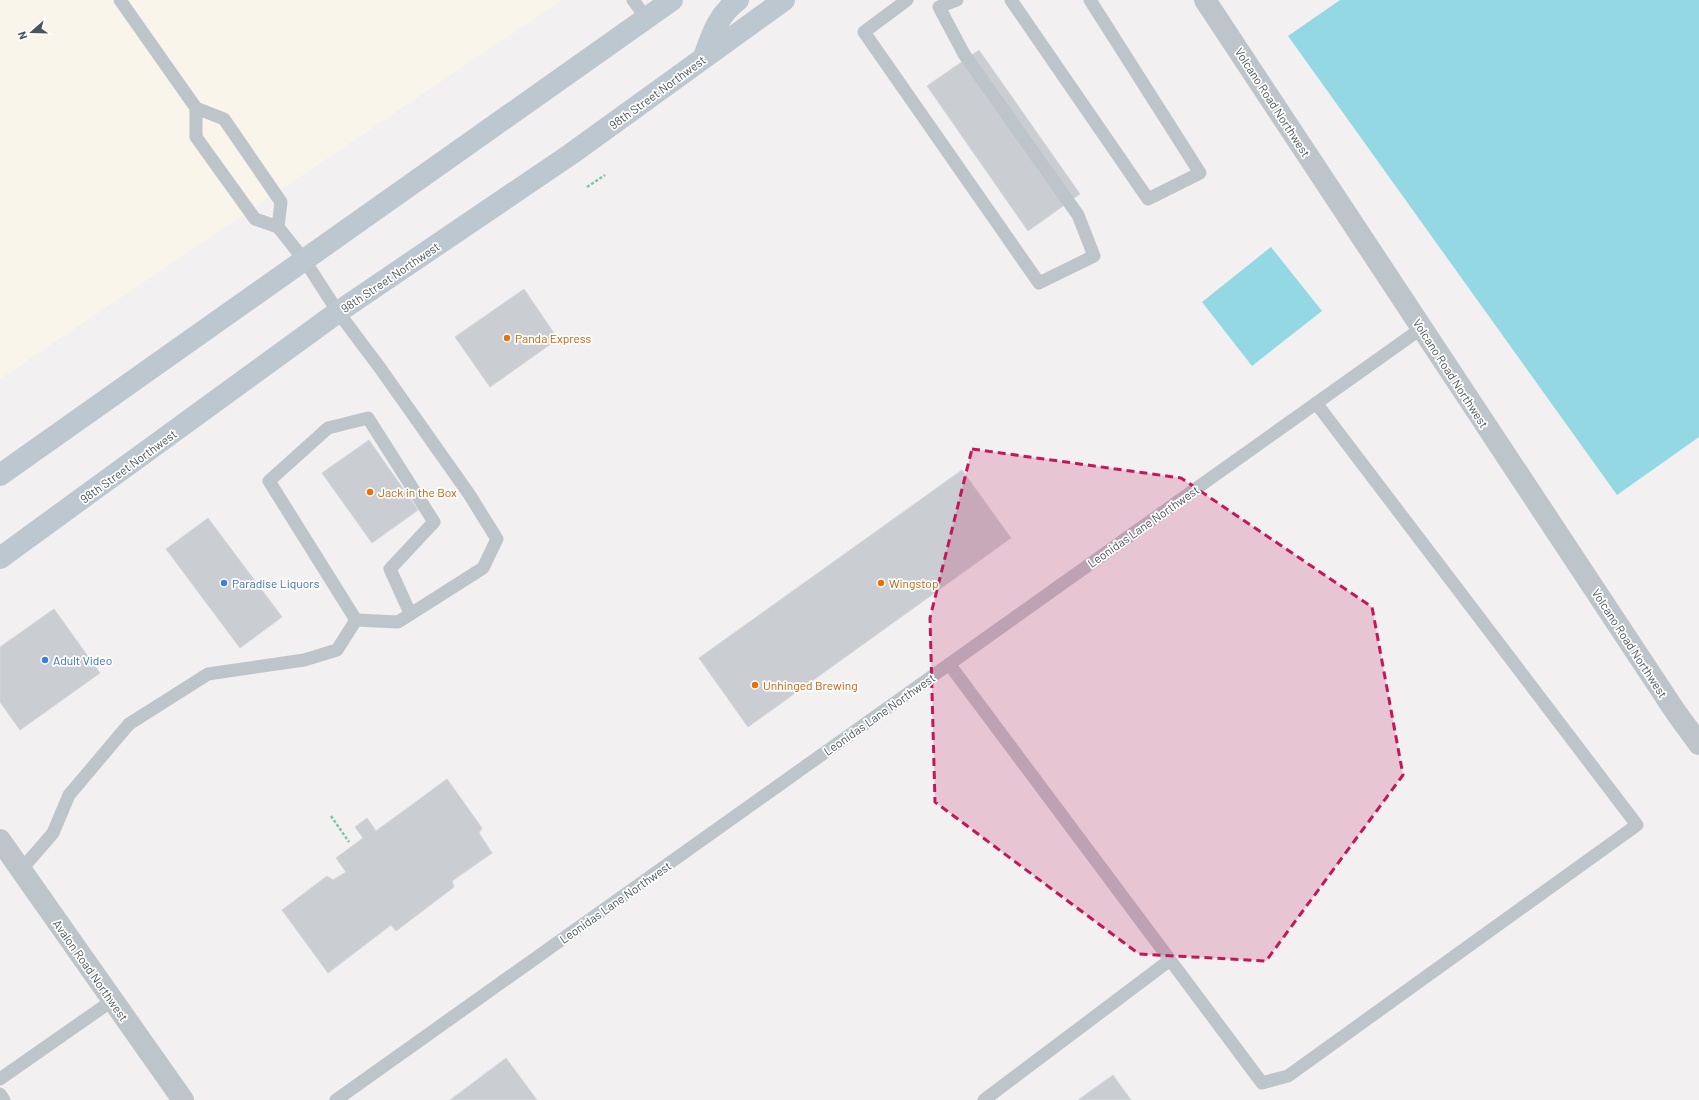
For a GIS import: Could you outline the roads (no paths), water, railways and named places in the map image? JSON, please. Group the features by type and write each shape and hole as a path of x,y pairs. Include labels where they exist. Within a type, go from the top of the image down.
{"main road":[{"path":"0,475 672,0"},
{"path":"704,57 714,28 731,5 738,0"},
{"name":"98th Street Northwest","path":"0,558 338,312 571,154 784,0"}],"street":[{"name":"Volcano Road Northwest","path":"1205,0 1675,711 1699,744"},
{"name":"Avalon Road Northwest","path":"0,840 183,1100"}],"lane":[{"path":"120,0 196,108 224,119 281,202 278,227"},
{"path":"633,0 646,18"},
{"path":"907,0 864,32 1039,283 1094,256 1078,215 964,54 939,7 957,0"},
{"path":"1011,0 1148,199 1200,173 1090,0"},
{"path":"196,108 196,136 255,219 278,227 305,260 338,312 380,368 469,494 497,539 483,568 398,622 356,620"},
{"name":"Leonidas Lane Northwest","path":"336,1100 1422,328"},
{"path":"949,664 1262,1083 1288,1076 1637,825 1316,403"},
{"path":"356,620 269,481 328,428 368,418 434,522 390,569 410,613"},
{"path":"21,870 53,833 69,795 129,724 208,674 304,660 336,650 356,620"},
{"path":"984,1100 1170,960"},
{"path":"0,1079 113,1000"},
{"path":"0,1094 4,1100"}],"water":[{"path":"1340,0 1699,0 1699,437 1617,495 1288,36"},
{"path":"1271,247 1322,311 1252,366 1202,302"}],"place":[{"name":"Panda Express","path":"507,338"},
{"name":"Jack in the Box","path":"370,492"},
{"name":"Paradise Liquors","path":"224,583"},
{"name":"Wingstop","path":"881,583"},
{"name":"Adult Video","path":"45,660"},
{"name":"Unhinged Brewing","path":"755,685"}]}
